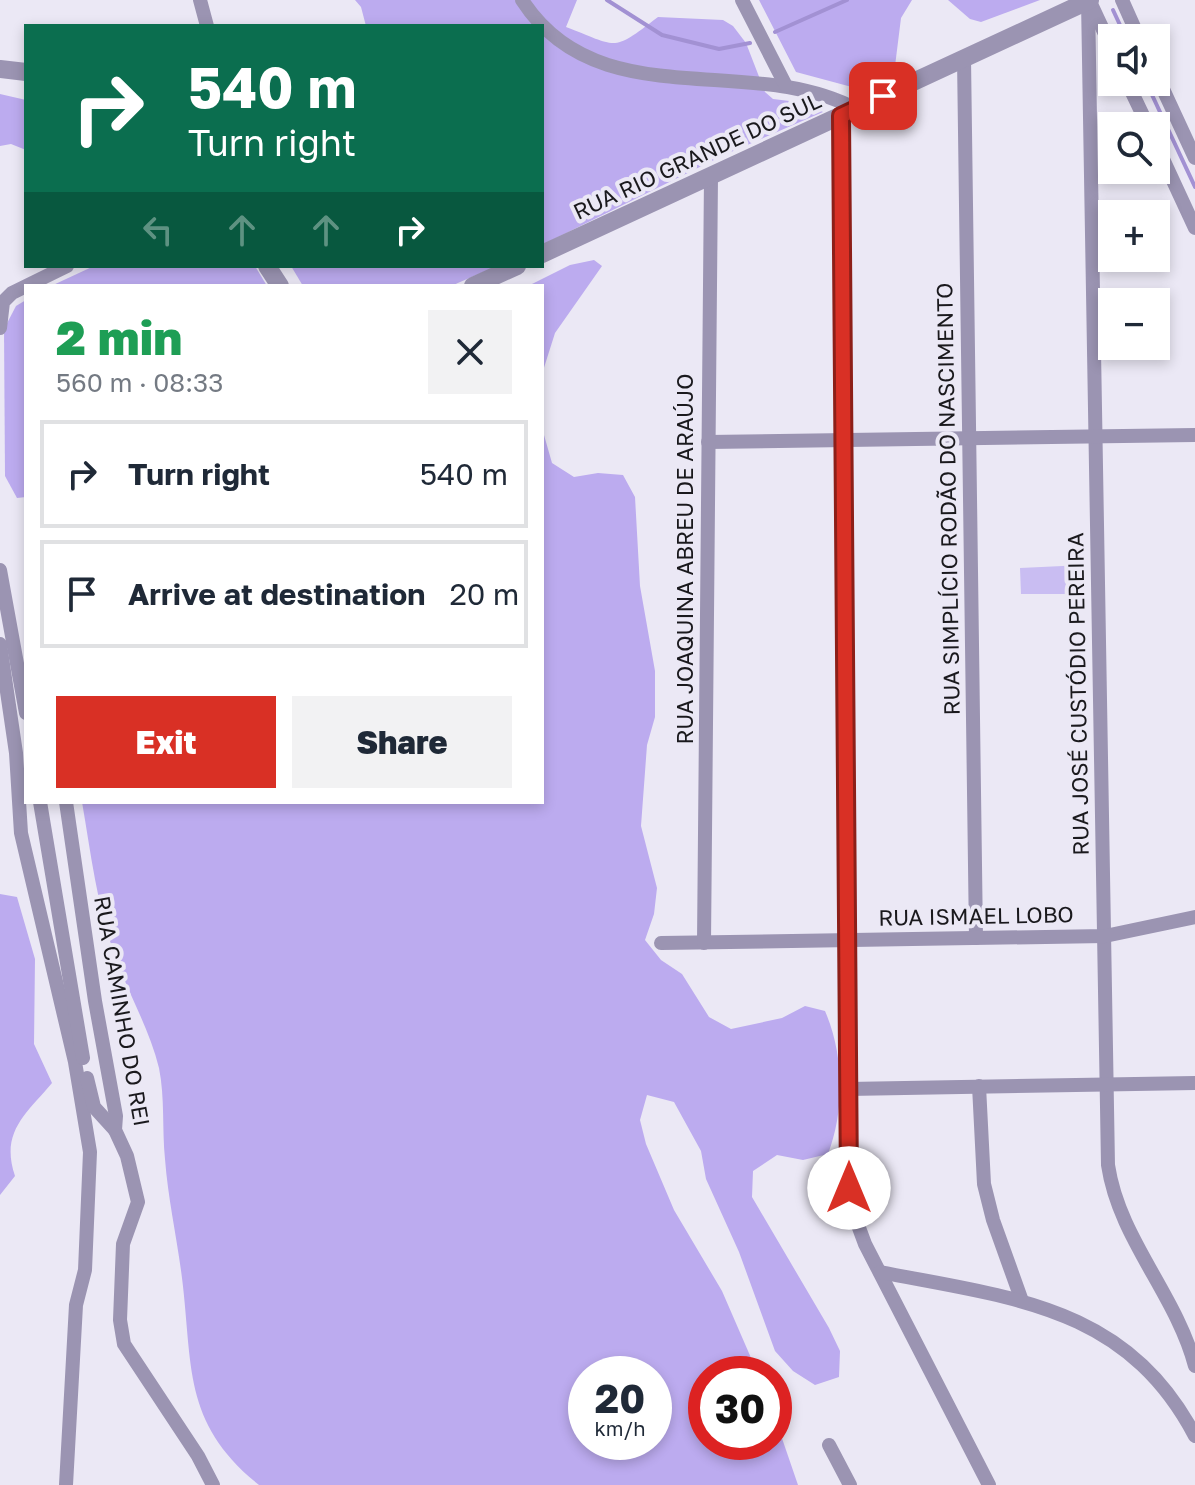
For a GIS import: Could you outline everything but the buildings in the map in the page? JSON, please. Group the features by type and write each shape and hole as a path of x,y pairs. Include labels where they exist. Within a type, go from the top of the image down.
{"street":[{"path":"200,0 206,24"},
{"path":"522,0 541,24"},
{"path":"742,0 786,86"},
{"path":"1089,0 1100,24"},
{"name":"RUA RIO GRANDE DO SUL","path":"544,253 1089,0"},
{"name":"RUA JOSÉ CUSTÓDIO PEREIRA","path":"1089,0 1108,1165 1114,1194 1127,1227 1187,1336 1195,1366"},
{"path":"1122,0 1133,24"},
{"path":"544,27 572,49 613,68 718,82 786,86 837,99 848,112 843,441 849,1188 855,1217 880,1272 989,1485"},
{"name":"RUA SIMPLÍCIO RODÃO DO NASCIMENTO","path":"964,58 976,938"},
{"path":"0,69 24,72"},
{"path":"1166,96 1195,158"},
{"path":"1170,174 1195,228"},
{"name":"RUA JOAQUINA ABREU DE ARAÚJO","path":"704,943 711,176"},
{"path":"28,284 63,268"},
{"path":"477,284 513,268"},
{"path":"0,328 2,303 24,286"},
{"path":"708,442 1195,435"},
{"path":"0,570 24,702"},
{"path":"0,644 16,753 21,833 75,1062 90,1152 85,1270 76,1305 66,1485"},
{"path":"40,804 88,1086 94,1107 115,1130"},
{"name":"RUA CAMINHO DO REI","path":"66,804 95,1001 116,1116 115,1130 123,1142 138,1202 123,1244 120,1320 124,1344 198,1456 213,1485"},
{"name":"RUA ISMAEL LOBO","path":"661,943 1105,936 1195,917"},
{"path":"848,1089 1195,1083"},
{"path":"979,1086 984,1184 993,1220 1022,1301"},
{"path":"880,1272 1022,1301 1075,1319 1129,1352 1153,1374 1178,1403 1195,1436"},
{"path":"829,1445 850,1485"}],"shaded area":[{"path":"355,0 577,0 566,27 614,43 631,37 658,17 723,20 733,26 746,43 765,92 773,99 806,103 823,112 724,155 544,244 544,24 365,24 361,7"},
{"path":"759,0 912,0 901,18 894,74 863,90 796,72"},
{"path":"948,0 1040,0 981,22 970,19"},
{"path":"0,94 24,100 24,149 11,144 0,146"},
{"path":"594,260 602,266 555,333 544,368 544,284 532,284 570,265"},
{"path":"90,268 256,268 266,284 55,284"},
{"path":"292,268 492,268 456,284 302,284"},
{"path":"24,301 24,497 17,498 5,476 4,329 16,306"},
{"path":"544,435 552,463 574,477 598,473 623,475 635,497 640,586 655,671 655,717 647,745 641,826 657,888 654,914 645,940 661,960 682,974 709,1017 731,1029 782,1018 805,1006 825,1011 836,1046 840,1101 828,1154 803,1160 777,1155 753,1171 752,1197 829,1328 840,1351 839,1377 815,1385 792,1370 792,1356 780,1356 775,1351 739,1252 706,1179 701,1151 674,1102 647,1095 640,1120 646,1144 674,1210 722,1291 750,1356 688,1356 688,1460 789,1460 798,1485 259,1485 234,1462 216,1439 196,1391 166,1174 159,1068 120,970 104,918 82,804 544,804"},
{"path":"1084,565 1086,594 1021,594 1020,568"},
{"path":"0,894 17,897 35,959 34,1044 52,1083 25,1114 13,1135 11,1161 15,1176 0,1195"}],"waterway":[{"path":"607,0 662,35 719,49 750,43"},
{"path":"775,32 847,0"},
{"path":"1113,10 1120,24"},
{"path":"1153,96 1195,187"}],"route":[{"path":"849,1188 841,116 883,96"}]}
